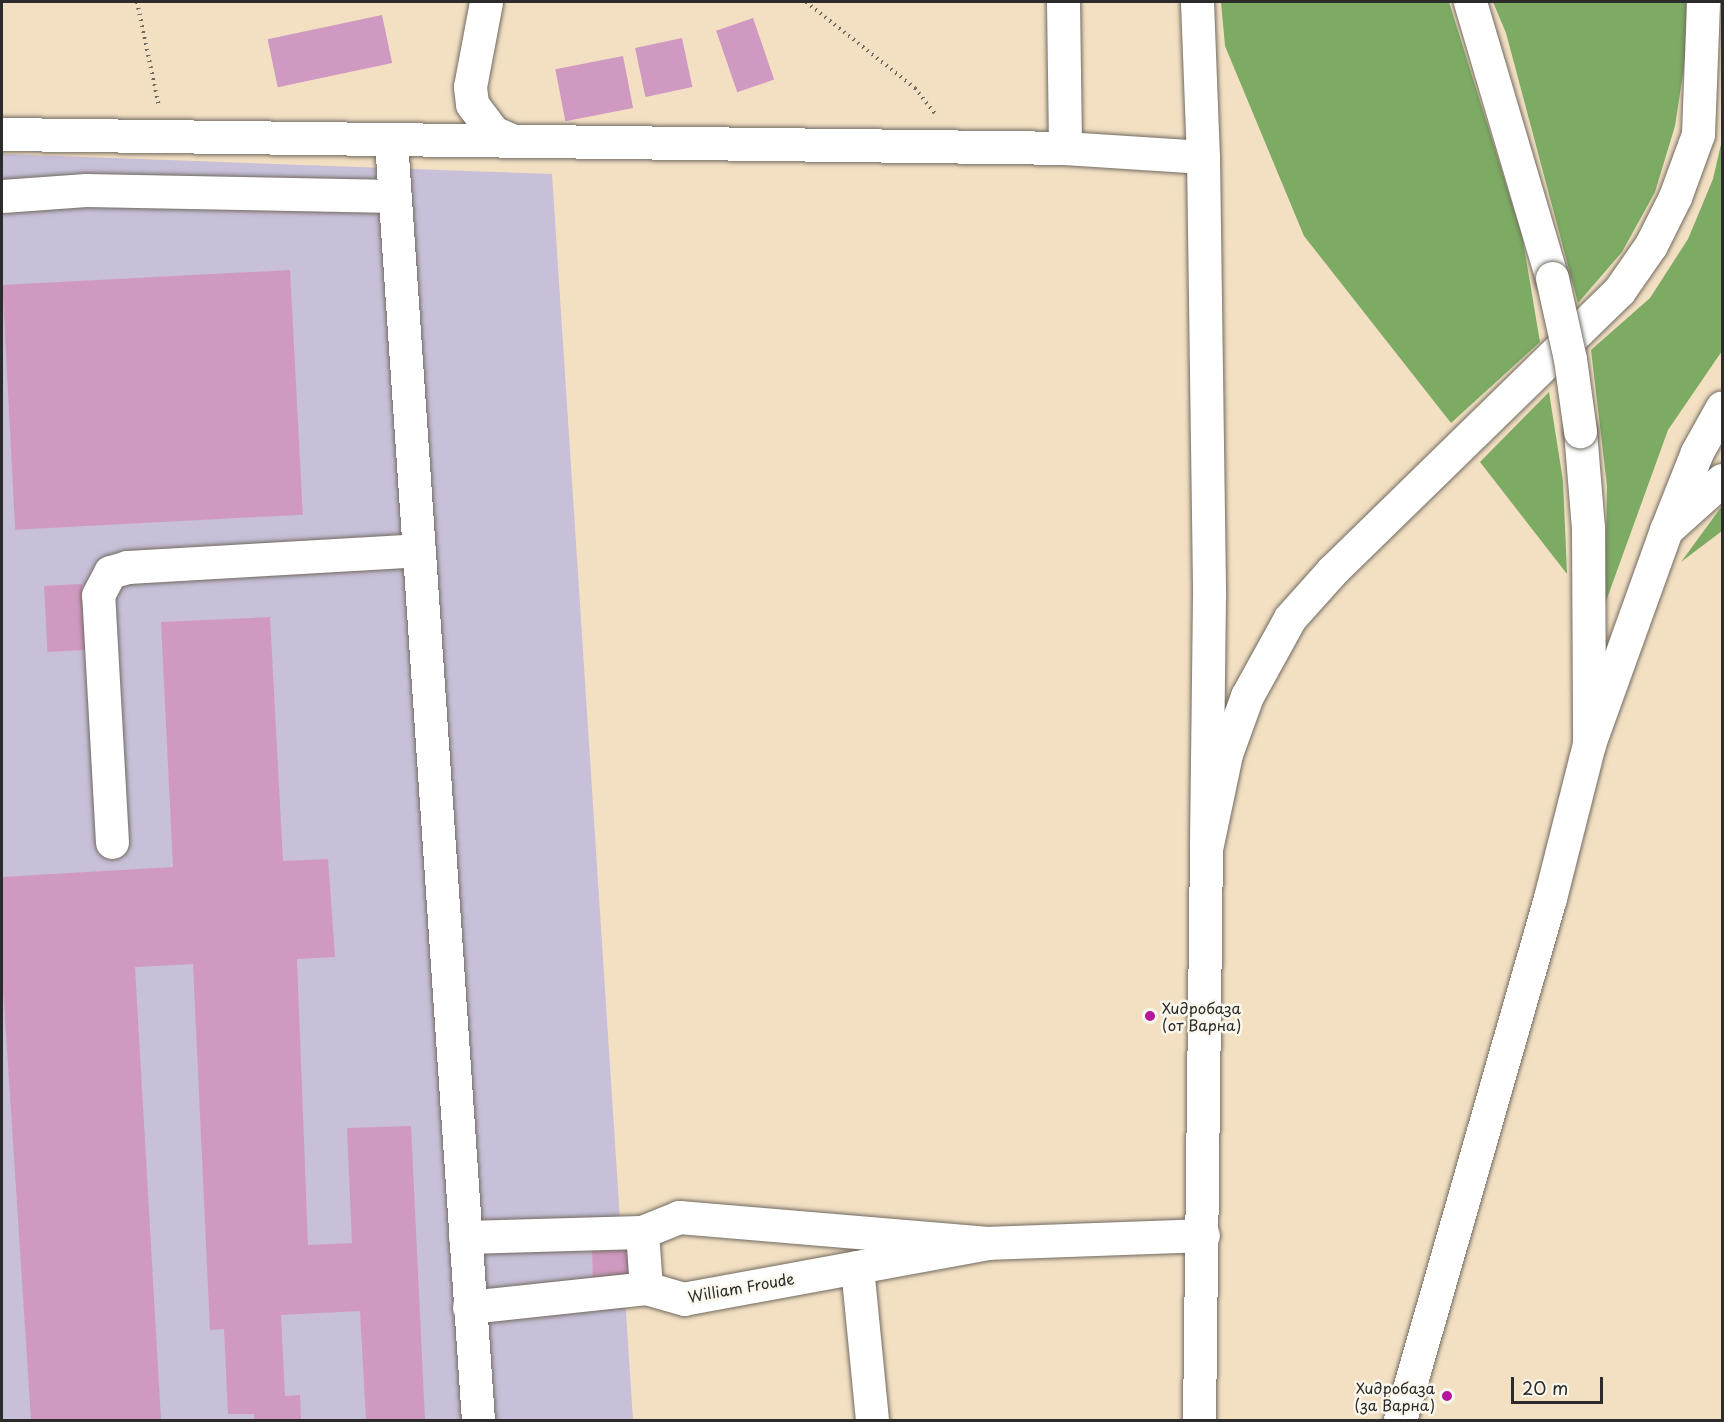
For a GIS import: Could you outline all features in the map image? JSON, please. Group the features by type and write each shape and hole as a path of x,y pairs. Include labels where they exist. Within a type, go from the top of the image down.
{"main road":[{"path":"486,2 470,87 472,104 493,132 513,141"},
{"path":"1063,2 1065,148"},
{"path":"1197,2 1203,157 1209,596 1199,1420"},
{"path":"1470,2 1552,278 1570,359 1580,431 1588,528 1589,744"},
{"path":"1206,849 1226,754 1247,696 1290,618 1332,571 1619,291 1651,245 1675,197 1698,134 1703,2"},
{"path":"2,134 391,141 1065,148 1203,157"},
{"path":"391,141 478,1420"},
{"path":"2,196 86,190 395,196"},
{"path":"1401,1420 1550,898 1589,744 1666,530 1697,452 1722,407"},
{"path":"1666,530 1722,480"},
{"path":"112,842 98,595 110,572 127,567 419,550"},
{"name":"William Froude","path":"642,1232 679,1217 988,1243 1203,1235"},
{"path":"465,1237 642,1232 646,1288 469,1307"},
{"name":"William Froude","path":"646,1288 684,1299 988,1243"},
{"path":"857,1267 872,1420"}],"path":[{"path":"137,2 162,116 172,127 199,137"},
{"path":"806,2 915,88 962,148"}],"shaded area":[{"path":"2,154 552,174 633,1420 2,1420"}],"green space":[{"path":"1221,2 1449,2 1522,235 1540,342 1451,423 1304,236 1225,46"},
{"path":"1493,2 1686,2 1686,54 1675,126 1655,192 1622,252 1578,303 1506,33"},
{"path":"1722,140 1722,351 1668,430 1605,604 1607,486 1591,350 1650,298 1688,239 1713,179"},
{"path":"1549,392 1563,481 1567,574 1480,462"},
{"path":"1722,506 1722,531 1681,562"}],"building":[{"path":"382,15 392,63 278,87 268,39"},
{"path":"753,18 774,79 737,92 716,31"},
{"path":"682,38 692,87 645,97 635,48"},
{"path":"623,56 633,108 565,121 555,69"},
{"path":"290,270 303,515 15,530 2,285"},
{"path":"82,584 85,650 48,652 44,586"},
{"path":"270,617 283,861 328,859 335,957 297,959 308,1245 352,1243 347,1128 411,1126 425,1420 366,1420 360,1311 281,1315 285,1396 300,1395 301,1420 254,1420 254,1414 228,1414 224,1329 210,1330 193,964 135,967 161,1420 31,1420 2,972 2,877 173,867 161,622"},
{"path":"629,1240 630,1281 593,1282 592,1241"}],"place":[{"name":"Хидробаза (от Варна)","path":"1150,1016"},
{"name":"Хидробаза (за Варна)","path":"1447,1396"}]}
